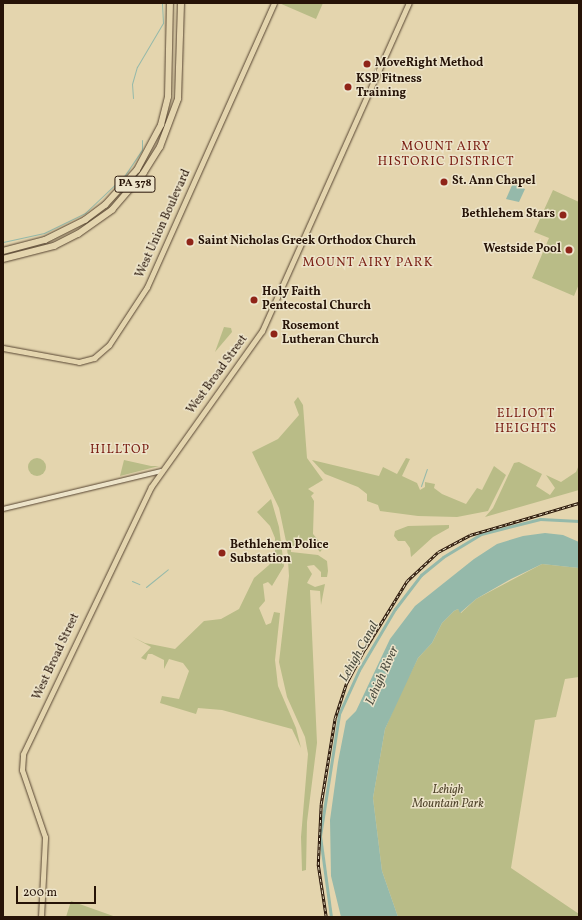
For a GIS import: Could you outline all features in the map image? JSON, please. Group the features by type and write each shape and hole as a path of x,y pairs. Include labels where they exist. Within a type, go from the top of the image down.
{"highway":[{"name":"PA 378","path":"3,251 45,240 85,220 106,205 137,170 161,125 168,97 170,3"},
{"name":"PA 378","path":"3,259 54,246 78,234 112,210 143,174 160,146 178,99 182,3"}],"main road":[{"name":"West Union Boulevard","path":"3,348 79,362 94,358 106,348 147,287 274,3"},
{"name":"West Broad Street","path":"41,917 45,840 22,770 25,749 144,501 161,471 262,331 409,3"}],"street":[{"path":"3,509 161,471"}],"green space":[{"path":"279,3 323,3 316,19"},
{"path":"553,190 579,202 579,284 574,296 532,278 549,238 534,232"},
{"path":"224,327 231,328 232,332 215,352"},
{"path":"298,397 303,405 307,458 323,480 308,489 314,493 311,496 314,501 313,534 324,547 320,552 316,547 291,546 291,552 318,555 327,561 328,571 327,577 321,577 321,572 314,565 307,566 312,574 307,583 315,587 325,584 321,605 320,591 310,590 317,743 307,822 306,870 302,871 301,837 308,754 305,737 287,697 279,662 289,576 287,546 279,508 252,452 278,439 299,415 294,402"},
{"path":"37,458 43,461 46,467 43,473 37,476 31,473 28,467 31,461"},
{"path":"406,458 410,459 402,476 417,483 420,490 425,487 425,482 435,484 434,488 442,494 466,504 477,488 482,490 494,466 506,475 488,511 457,517 418,516 380,511 378,505 367,501 367,494 358,487 325,474 312,460 379,476 383,467 397,474"},
{"path":"124,460 151,466 159,466 120,476"},
{"path":"519,462 542,474 536,486 550,495 555,488 546,475 561,482 576,472 579,465 579,490 485,517 493,508 514,463"},
{"path":"271,499 279,527 284,566 272,586 268,582 263,584 265,601 259,608 266,625 271,623 274,612 280,613 275,660 278,686 296,728 301,748 292,729 222,710 198,708 196,714 160,703 162,696 179,699 189,671 183,663 169,659 164,669 164,660 152,654 148,654 146,660 141,658 151,647 133,637 145,643 175,649 204,621 221,619 239,609 254,578 269,565 275,555 275,538 270,526 257,512"},
{"path":"449,525 449,528 433,537 411,557 410,548 405,541 398,541 394,536 395,531 408,526"},
{"name":"Lehigh Mountain Park","path":"542,564 579,568 579,677 565,679 556,717 535,720 511,868 579,914 579,917 398,917 382,871 373,798 385,729 418,658 432,643 442,623 454,611 458,609 461,613 476,599"},
{"path":"71,901 116,917 66,917"}],"water":[{"path":"513,183 525,189 519,202 506,199"},
{"name":"Lehigh River","path":"545,533 563,535 579,542 579,568 542,564 511,579 476,599 460,613 458,609 454,611 442,623 432,643 418,658 385,729 373,798 382,871 398,917 341,917 331,876 330,820 338,762 346,721 356,711 390,639 415,606 474,559 497,544 523,536"}],"waterway":[{"path":"133,98 132,84 137,67 163,23 162,3"},
{"path":"3,242 44,233 85,213 125,175 142,150 142,140"},
{"path":"421,486 427,469"},
{"name":"Lehigh Canal","path":"331,917 320,836 339,714 359,670 395,609 421,575 443,557 481,534 540,519 579,521"},
{"path":"146,587 168,569"},
{"path":"132,581 139,584"}],"railway":[{"path":"326,917 318,865 321,804 335,718 346,684 365,649 407,581 438,552 470,535 579,503"}],"place":[{"name":"MoveRight Method","path":"367,64"},
{"name":"KSP Fitness Training","path":"348,87"},
{"name":"St. Ann Chapel","path":"444,182"},
{"name":"Bethlehem Stars","path":"563,215"},
{"name":"Saint Nicholas Greek Orthodox Church","path":"190,242"},
{"name":"Westside Pool","path":"569,250"},
{"name":"Holy Faith Pentecostal Church","path":"254,300"},
{"name":"Rosemont Lutheran Church","path":"274,334"},
{"name":"Bethlehem Police Substation","path":"222,553"}],"district":[{"name":"MOUNT AIRY HISTORIC DISTRICT","path":"446,156"},
{"name":"MOUNT AIRY PARK","path":"368,263"},
{"name":"ELLIOTT HEIGHTS","path":"526,422"},
{"name":"HILLTOP","path":"120,450"}]}
